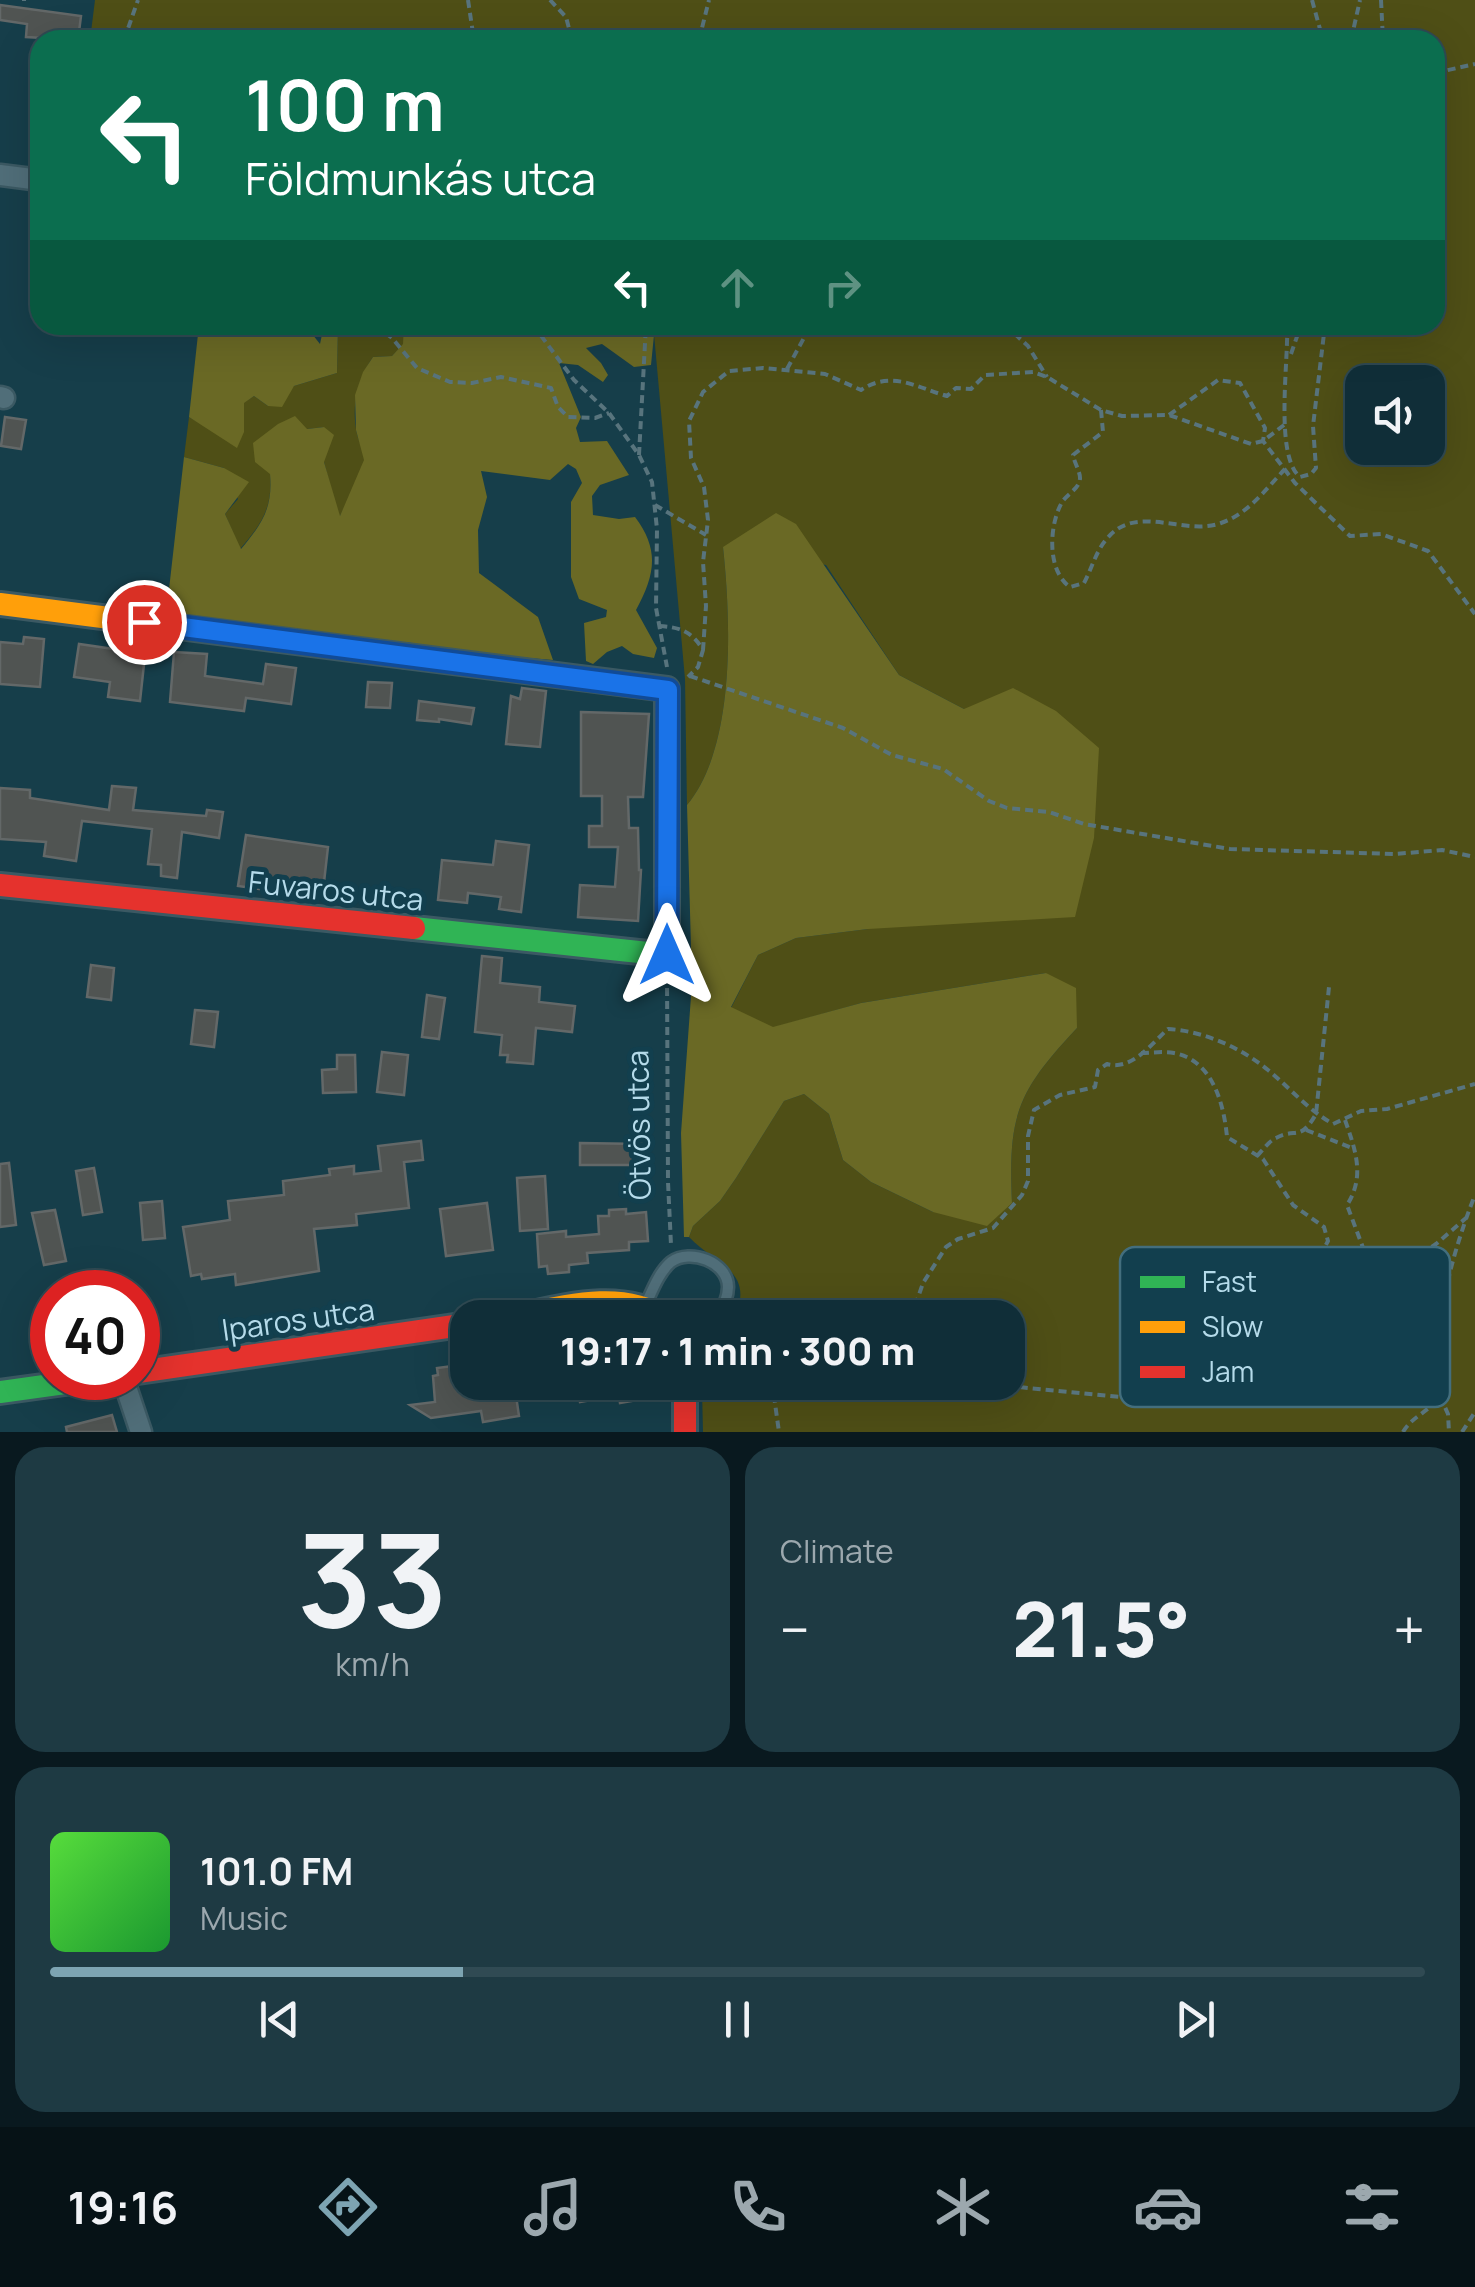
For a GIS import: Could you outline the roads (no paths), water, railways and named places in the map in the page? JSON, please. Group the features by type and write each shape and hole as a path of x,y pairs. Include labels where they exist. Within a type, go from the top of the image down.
{"street":[{"path":"0,176 30,179"},
{"name":"Fuvaros utca","path":"0,604 667,685 667,955 0,884"},
{"name":"Iparos utca","path":"160,1369 450,1327"},
{"path":"0,1392 30,1388"},
{"path":"131,1400 142,1432"},
{"path":"685,1400 685,1432"}],"lane":[{"path":"655,1300 654,1285 672,1260 692,1256 710,1261 723,1272 729,1284 726,1300"}]}
